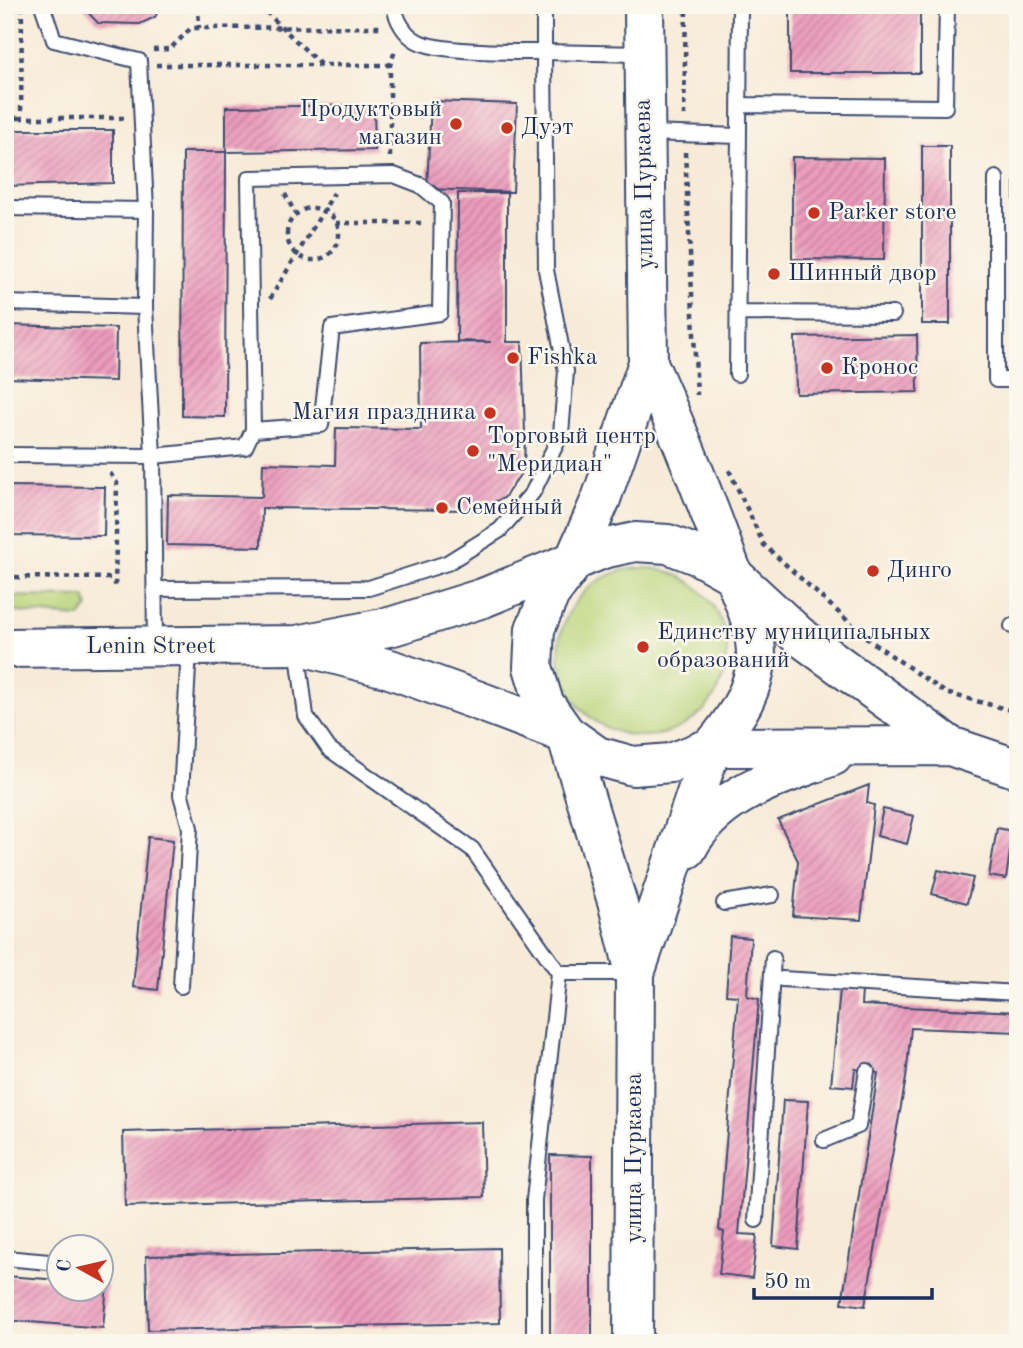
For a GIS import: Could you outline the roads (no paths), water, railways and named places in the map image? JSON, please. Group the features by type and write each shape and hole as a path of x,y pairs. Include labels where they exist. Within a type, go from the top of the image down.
{"main road":[{"name":"улица Пуркаева","path":"644,5 643,133 648,363"},
{"path":"635,973 617,901 566,734 544,704 533,667 535,629 550,594 573,563 601,499 648,363"},
{"path":"635,973 712,747 730,726 747,698 755,666 754,634 681,439 648,363"},
{"path":"297,645 393,626 483,598 603,549 635,542 668,544 699,556 733,575 799,635 950,746 1018,769"},
{"path":"297,645 390,670 566,734 597,755 633,766 671,763 712,747 950,746"},
{"name":"Lenin Street","path":"5,648 297,645"},
{"path":"653,920 690,843 717,810 752,787 854,748"},
{"name":"улица Пуркаева","path":"633,1343 635,973"}],"lane":[{"path":"42,5 54,40 139,63 146,210 145,307 153,456 155,589 172,648 181,795 190,828 181,986"},
{"path":"394,5 396,20 417,41 455,49 645,54"},
{"path":"155,589 369,588 447,563 500,530 533,492 561,434 566,371 545,270 544,5"},
{"path":"737,374 740,5"},
{"path":"739,105 945,107 947,5"},
{"path":"643,133 739,136"},
{"path":"5,455 153,456 245,447 253,430 249,178 390,175 420,185 442,203 440,313 332,328 321,425 253,430"},
{"path":"996,178 996,380 1018,380"},
{"path":"5,208 146,210"},
{"path":"5,303 145,307"},
{"path":"738,313 893,314"},
{"path":"297,645 306,716 329,749 472,849 559,973 534,1200 534,1343"},
{"path":"724,903 772,895"},
{"path":"757,1220 773,958"},
{"path":"559,973 635,973"},
{"path":"782,979 1018,993"},
{"path":"824,1140 858,1126 867,1071"},
{"path":"5,1258 46,1262"}],"place":[{"name":"Продуктовый магазин","path":"456,124"},
{"name":"Дуэт","path":"507,128"},
{"name":"Parker store","path":"814,213"},
{"name":"Шинный двор","path":"774,274"},
{"name":"Fishka","path":"513,358"},
{"name":"Кронос","path":"827,368"},
{"name":"Магия праздника","path":"490,413"},
{"name":"Торговый центр \"Меридиан\"","path":"473,451"},
{"name":"Семейный","path":"442,508"},
{"name":"Динго","path":"873,571"},
{"name":"Единству муниципальных образований","path":"643,647"}]}
